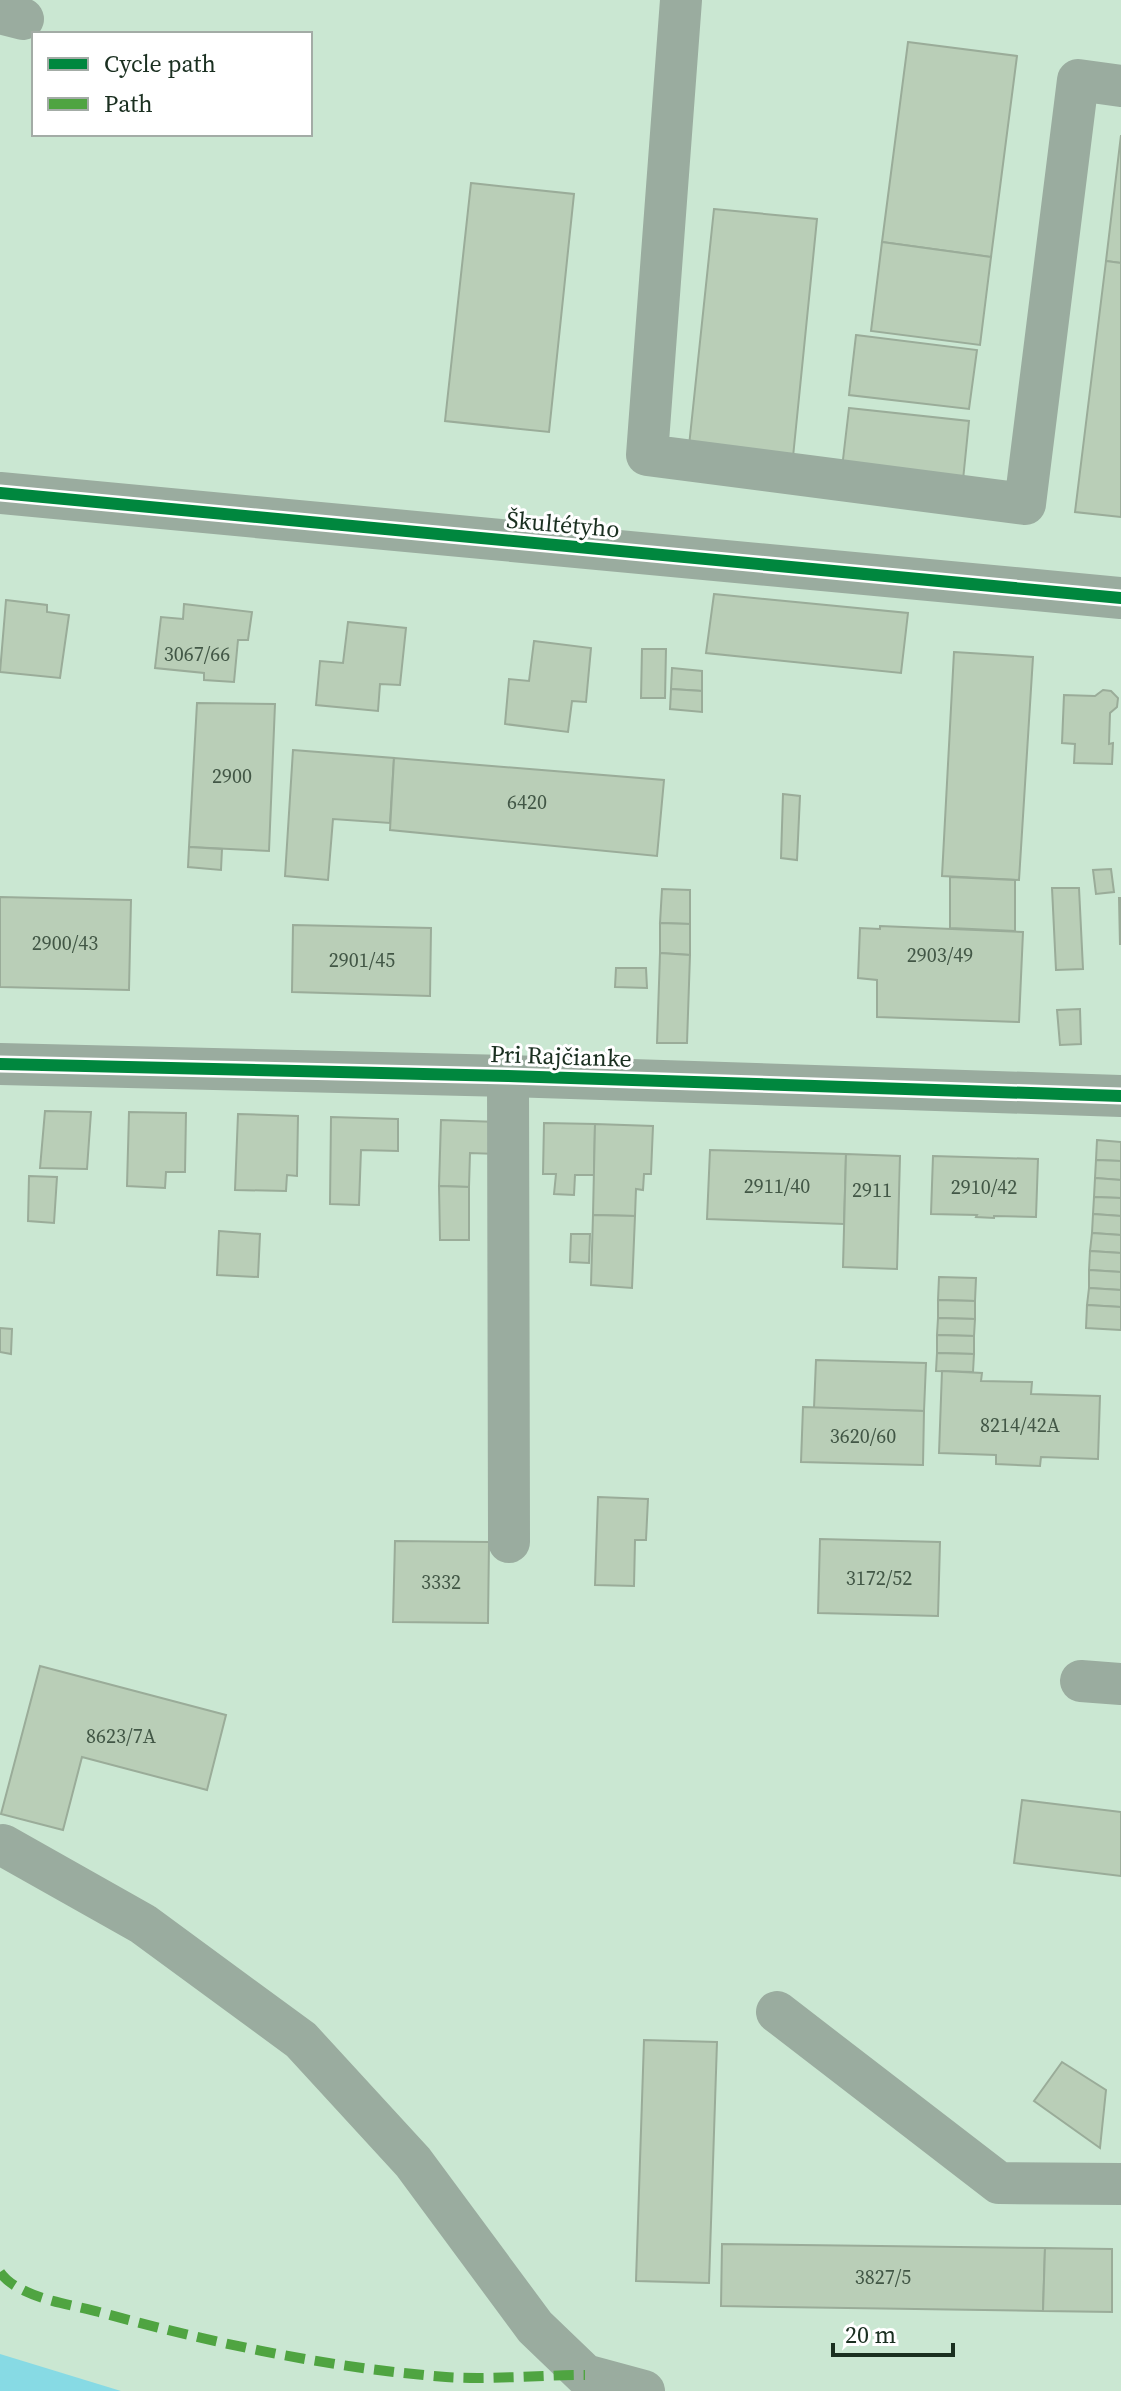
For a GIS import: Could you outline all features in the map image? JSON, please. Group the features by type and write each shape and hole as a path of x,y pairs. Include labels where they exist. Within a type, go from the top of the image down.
{"street":[{"path":"681,0 647,455 1025,504 1078,80 1121,86"},
{"name":"Škultétyho","path":"0,493 1121,598"},
{"name":"Pri Rajčianke","path":"0,1064 508,1076 1121,1096"},
{"path":"508,1076 509,1542"},
{"path":"3,1845 143,1924 301,2040 413,2162 535,2327 585,2375 644,2391"},
{"path":"777,2012 999,2183 1121,2184"}],"water":[{"path":"0,2354 121,2391 0,2391"}],"building":[{"path":"908,42 1017,56 991,257 882,242"},
{"path":"1121,135 1121,263 1106,261"},
{"path":"471,183 574,194 549,432 445,421"},
{"path":"714,209 817,219 793,457 689,446"},
{"path":"882,242 991,257 980,345 871,331"},
{"path":"1106,261 1121,263 1121,517 1075,512"},
{"path":"856,335 977,350 969,409 849,395"},
{"path":"849,408 969,421 963,480 842,468"},
{"path":"714,594 908,613 901,673 706,653"},
{"path":"6,600 47,605 47,612 69,615 60,678 0,672"},
{"path":"184,604 252,612 248,640 238,640 234,682 204,680 204,673 155,668 161,617 183,619"},
{"path":"348,622 406,628 400,685 380,684 378,711 316,705 320,661 343,663"},
{"path":"534,641 591,648 586,702 572,701 568,732 505,724 509,679 529,681"},
{"path":"642,649 666,649 665,698 641,698"},
{"path":"954,652 1033,657 1019,880 942,876"},
{"path":"672,668 702,671 702,691 671,689"},
{"path":"671,689 702,691 702,712 670,709"},
{"path":"1103,690 1111,691 1118,698 1117,707 1110,713 1112,764 1074,763 1075,744 1062,743 1064,695 1095,696"},
{"path":"197,703 275,704 269,851 189,847"},
{"path":"293,750 394,758 390,823 333,819 328,880 285,876"},
{"path":"394,758 664,780 657,856 390,830"},
{"path":"783,794 800,796 797,860 781,858"},
{"path":"189,847 222,849 221,870 188,867"},
{"path":"1111,869 1114,892 1096,894 1093,870"},
{"path":"950,877 1015,880 1015,931 950,928"},
{"path":"1052,888 1079,888 1083,969 1056,970"},
{"path":"662,889 690,890 690,924 660,923"},
{"path":"0,897 131,900 129,990 0,987"},
{"path":"1121,898 1121,944 1120,944"},
{"path":"660,923 690,924 690,955 660,953"},
{"path":"293,925 431,928 430,996 292,992"},
{"path":"880,926 1023,932 1019,1022 877,1017 877,980 858,978 860,928 880,929"},
{"path":"660,953 690,955 687,1043 657,1043"},
{"path":"616,968 646,968 647,988 615,987"},
{"path":"1080,1009 1081,1044 1060,1045 1057,1010"},
{"path":"45,1111 91,1112 87,1169 40,1168"},
{"path":"129,1112 186,1113 185,1172 166,1172 165,1188 127,1186"},
{"path":"238,1114 298,1116 297,1176 287,1175 286,1191 235,1190"},
{"path":"331,1117 398,1119 398,1151 361,1150 359,1205 330,1204"},
{"path":"441,1120 498,1122 497,1154 470,1153 469,1187 439,1186"},
{"path":"544,1123 595,1124 594,1175 575,1175 574,1195 554,1194 556,1174 543,1174"},
{"path":"595,1124 653,1126 651,1174 644,1174 643,1190 636,1189 635,1216 593,1215"},
{"path":"1097,1140 1121,1142 1121,1161 1096,1160"},
{"path":"710,1150 846,1154 844,1224 707,1219"},
{"path":"846,1154 900,1156 897,1269 843,1267"},
{"path":"933,1156 1038,1159 1036,1217 931,1214"},
{"path":"1096,1160 1121,1161 1121,1180 1095,1178"},
{"path":"29,1176 57,1177 54,1223 28,1221"},
{"path":"1095,1178 1121,1180 1121,1198 1094,1197"},
{"path":"439,1186 469,1187 469,1240 440,1240"},
{"path":"1094,1197 1121,1198 1121,1216 1093,1214"},
{"path":"1093,1214 1121,1216 1121,1235 1092,1233"},
{"path":"593,1215 635,1216 632,1288 591,1285"},
{"path":"219,1231 260,1234 258,1277 217,1275"},
{"path":"1092,1233 1121,1235 1121,1253 1090,1251"},
{"path":"571,1234 590,1234 589,1263 570,1262"},
{"path":"1090,1251 1121,1253 1121,1272 1089,1270"},
{"path":"1089,1270 1121,1272 1121,1290 1089,1288"},
{"path":"939,1277 976,1278 975,1301 938,1300"},
{"path":"1089,1288 1121,1290 1121,1307 1087,1305"},
{"path":"938,1300 975,1301 975,1319 938,1318"},
{"path":"1087,1305 1121,1307 1121,1330 1086,1328"},
{"path":"938,1318 975,1319 974,1336 937,1335"},
{"path":"0,1328 12,1329 11,1354 0,1352"},
{"path":"937,1335 974,1336 974,1354 937,1353"},
{"path":"937,1353 974,1354 973,1372 936,1371"},
{"path":"816,1360 926,1363 924,1411 814,1408"},
{"path":"942,1371 982,1373 981,1381 1032,1382 1031,1394 1100,1396 1098,1459 1041,1457 1040,1466 996,1464 996,1455 939,1453"},
{"path":"803,1407 924,1411 923,1465 801,1462"},
{"path":"598,1497 648,1499 646,1540 635,1540 634,1586 595,1585"},
{"path":"820,1539 940,1542 938,1616 818,1613"},
{"path":"395,1541 489,1542 488,1623 393,1622"},
{"path":"40,1666 226,1715 207,1790 82,1757 63,1830 1,1814"},
{"path":"1022,1800 1121,1812 1121,1876 1014,1863"},
{"path":"644,2040 717,2042 709,2283 636,2281"},
{"path":"1062,2062 1106,2090 1100,2148 1034,2101"},
{"path":"722,2244 1045,2248 1043,2311 721,2306"},
{"path":"1045,2248 1112,2249 1112,2312 1043,2311"}],"marked path":[{"path":"0,2272 19,2288 45,2299 184,2334 315,2361 446,2377 585,2375"}],"cycle path":[{"path":"0,493 1121,598"},
{"path":"0,1064 508,1076 1121,1096"}]}
